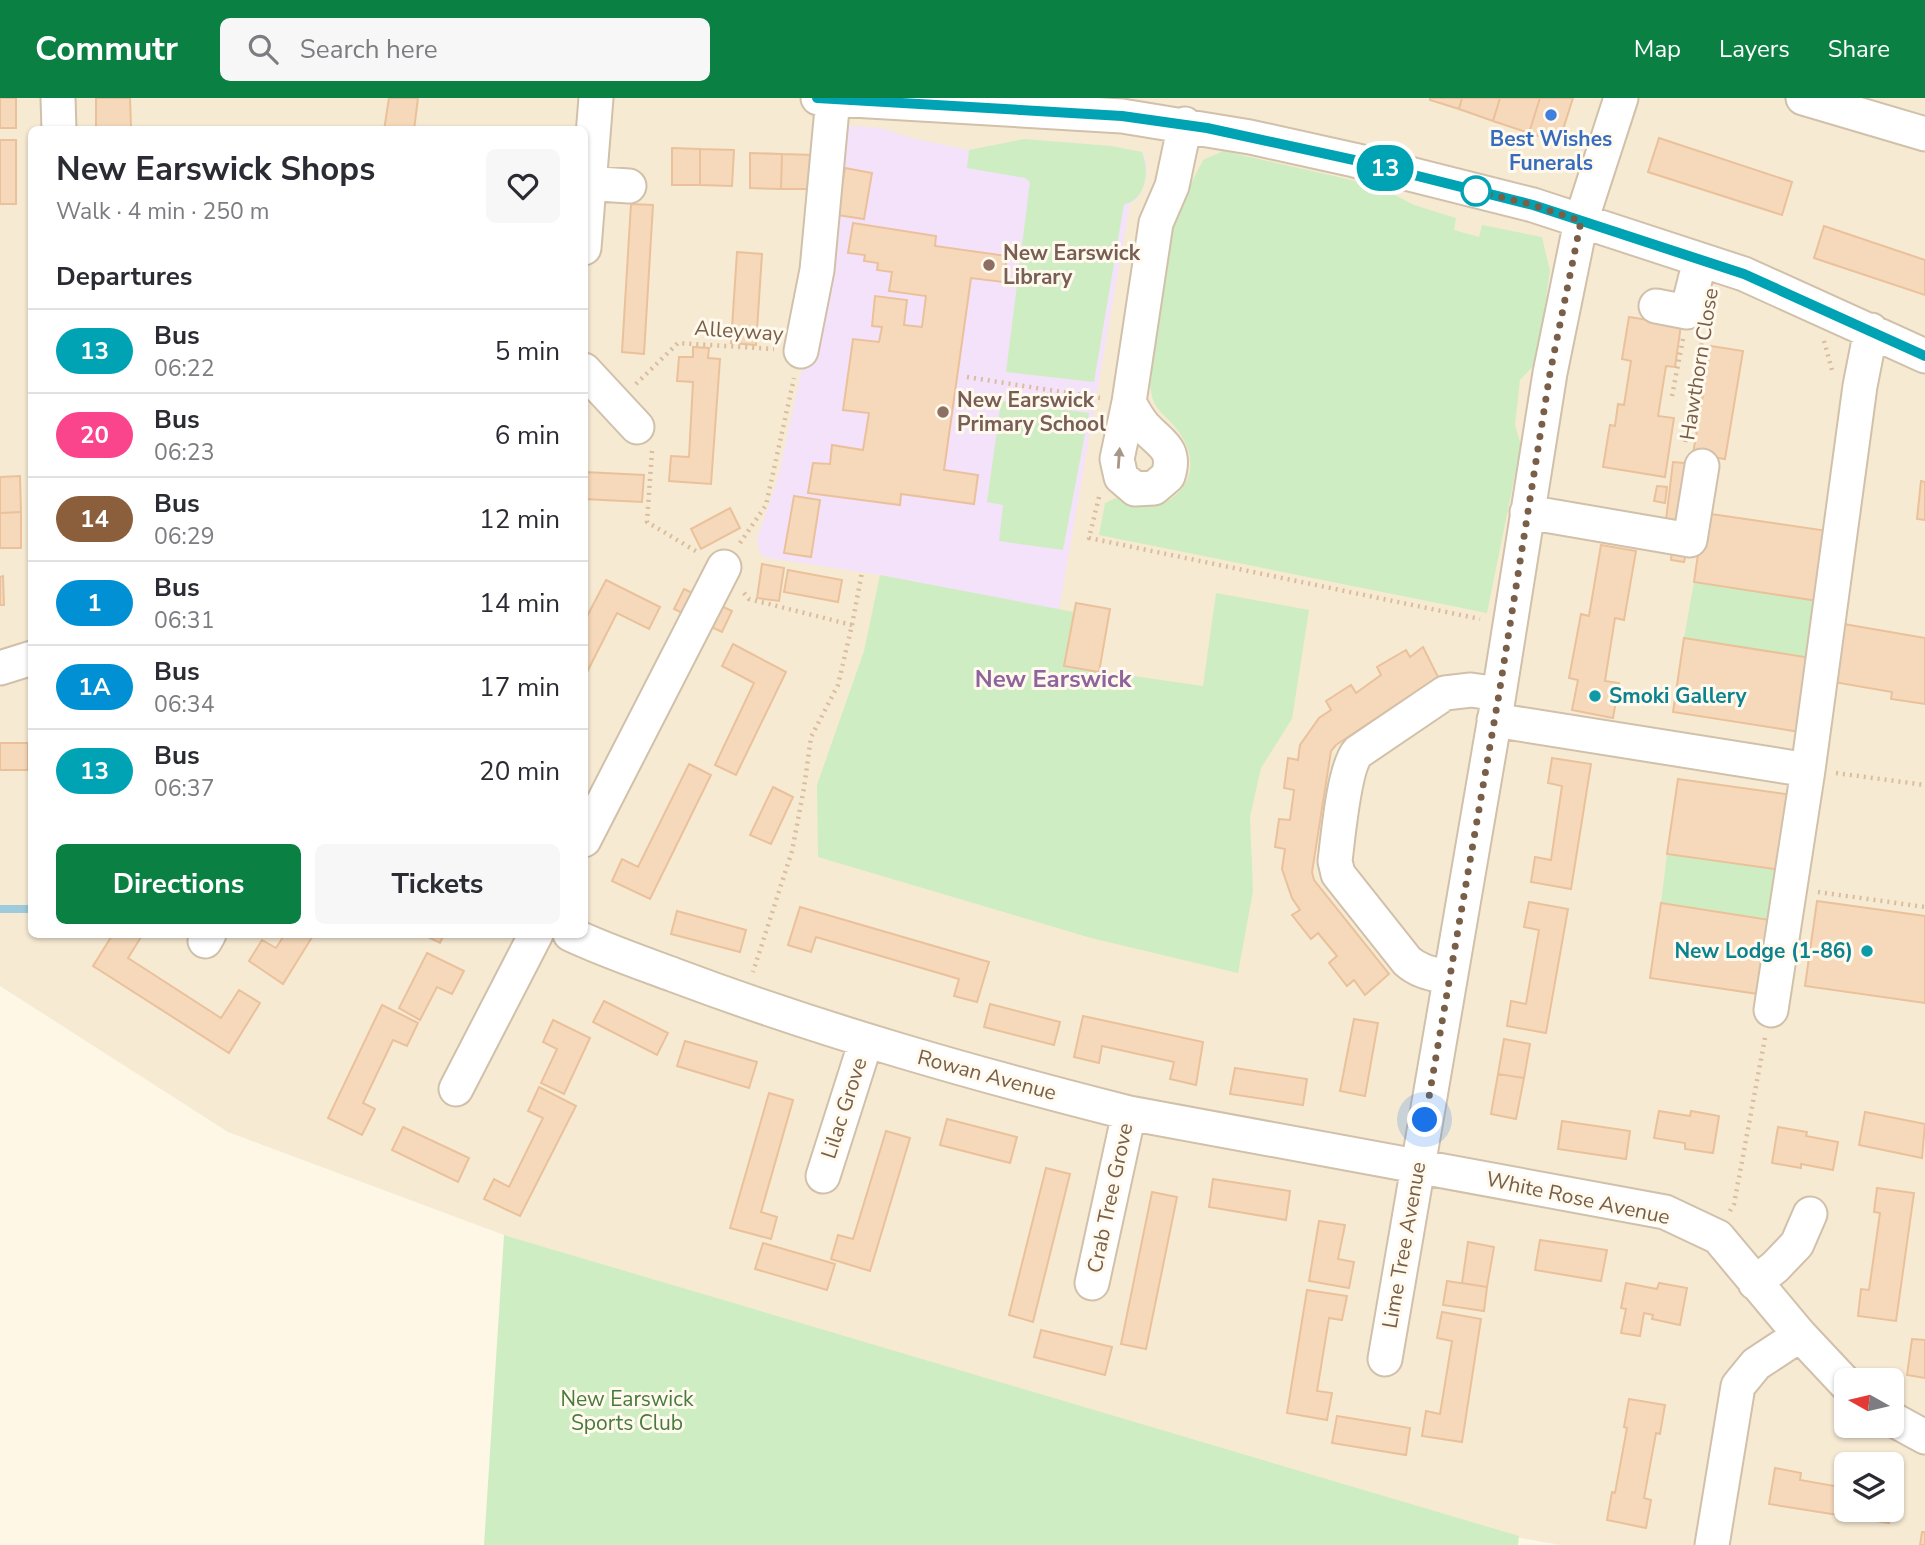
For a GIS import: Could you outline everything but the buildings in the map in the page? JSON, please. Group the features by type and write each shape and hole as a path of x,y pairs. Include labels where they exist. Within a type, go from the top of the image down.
{"street":[{"path":"58,98 59,126"},
{"path":"588,174 596,98"},
{"path":"818,98 1122,116 1185,124 1354,160 1533,205 1744,274 1925,356"},
{"path":"801,351 816,293 833,98"},
{"name":"Lime Tree Avenue","path":"1383,1359 1497,707 1550,373 1581,221 1621,98"},
{"path":"1803,98 1925,134"},
{"path":"1129,402 1142,424 1167,449 1171,457 1168,476 1162,484 1144,490 1127,484 1117,468 1117,459 1129,402 1156,223 1172,186 1185,124"},
{"path":"588,183 629,186"},
{"path":"1682,316 1700,260"},
{"path":"1771,1010 1808,770 1860,386 1871,330"},
{"path":"588,374 627,415"},
{"name":"Hawthorn Close","path":"1527,512 1690,540 1702,466"},
{"path":"588,832 724,567"},
{"path":"0,668 28,659"},
{"path":"1450,978 1414,968 1407,961 1338,874 1335,861 1349,771 1354,757 1445,693 1471,690 1497,707 1808,770"},
{"path":"456,1089 534,938"},
{"name":"Rowan Avenue","path":"580,938 744,1001 866,1041 1018,1084 1129,1113 1417,1167"},
{"name":"Lilac Grove","path":"823,1176 866,1041"},
{"name":"Crab Tree Grove","path":"1092,1283 1129,1113"},
{"name":"White Rose Avenue","path":"1417,1167 1665,1212 1718,1237 1834,1371"},
{"path":"1755,1283 1797,1244 1810,1214"},
{"path":"1712,1545 1738,1386 1756,1364 1800,1335"},
{"path":"1904,1426 1925,1437"}],"path":[{"path":"1672,396 1682,316"},
{"name":"Hawthorn Close","path":"1682,316 1684,452 1702,466"},
{"name":"Alleyway","path":"627,415 678,343 801,351"},
{"path":"724,567 766,505 801,351"},
{"path":"967,377 1129,402"},
{"path":"627,415 652,447 648,522 724,567 749,599 852,625"},
{"path":"1117,468 1101,490 1088,538 1509,625"},
{"path":"744,1001 792,851 811,737 838,685 862,572"},
{"path":"1808,770 1925,785"},
{"path":"1790,888 1925,907"},
{"path":"1718,1237 1734,1203 1771,1010"}],"shaded area":[{"path":"0,98 1925,98 1925,1545 1561,1545 1520,1538 504,1235 228,1132 0,986"},
{"name":"New Earswick Primary School","path":"840,125 880,128 969,150 1024,139 1111,146 1142,152 1147,163 1146,179 1138,198 1130,204 1059,610 880,575 763,557 759,550 757,539 778,478 826,260"}],"green space":[{"path":"1024,139 1111,146 1142,152 1146,176 1137,197 1124,204 1094,382 1006,372 1030,182 1025,178 967,168 969,150"},
{"path":"1223,151 1378,186 1414,205 1456,218 1454,230 1479,237 1482,225 1542,237 1550,271 1537,362 1520,380 1515,425 1521,445 1487,613 1099,535 1105,503 1116,498 1137,505 1158,505 1172,498 1180,490 1189,473 1186,445 1175,427 1156,406 1149,381 1167,239 1176,213 1203,160"},
{"path":"1001,401 1089,413 1063,550 999,541 1003,505 987,502"},
{"path":"880,575 1074,612 1064,666 1203,686 1216,593 1309,610 1292,719 1261,768 1250,817 1253,891 1238,973 1091,938 818,857 817,785 864,651"},
{"path":"1694,582 1818,601 1811,658 1684,638"},
{"path":"1667,854 1782,870 1776,921 1661,903"},
{"name":"New Earswick Sports Club","path":"504,1235 1519,1536 1518,1545 484,1545"}],"waterway":[{"path":"0,909 28,909"}],"bus line":[{"name":"13","path":"817,98 1122,116 1207,128 1354,160 1533,205 1744,274 1925,356"}],"place":[{"name":"Best Wishes Funerals","path":"1551,115"},
{"name":"New Earswick Library","path":"989,265"},
{"name":"New Earswick Primary School","path":"943,412"},
{"name":"Smoki Gallery","path":"1595,696"},
{"name":"New Lodge (1-86)","path":"1867,951"}],"district":[{"name":"New Earswick","path":"1053,679"}],"route":[{"path":"1425,1120 1499,694 1550,373 1581,221 1533,205 1476,191"}]}
